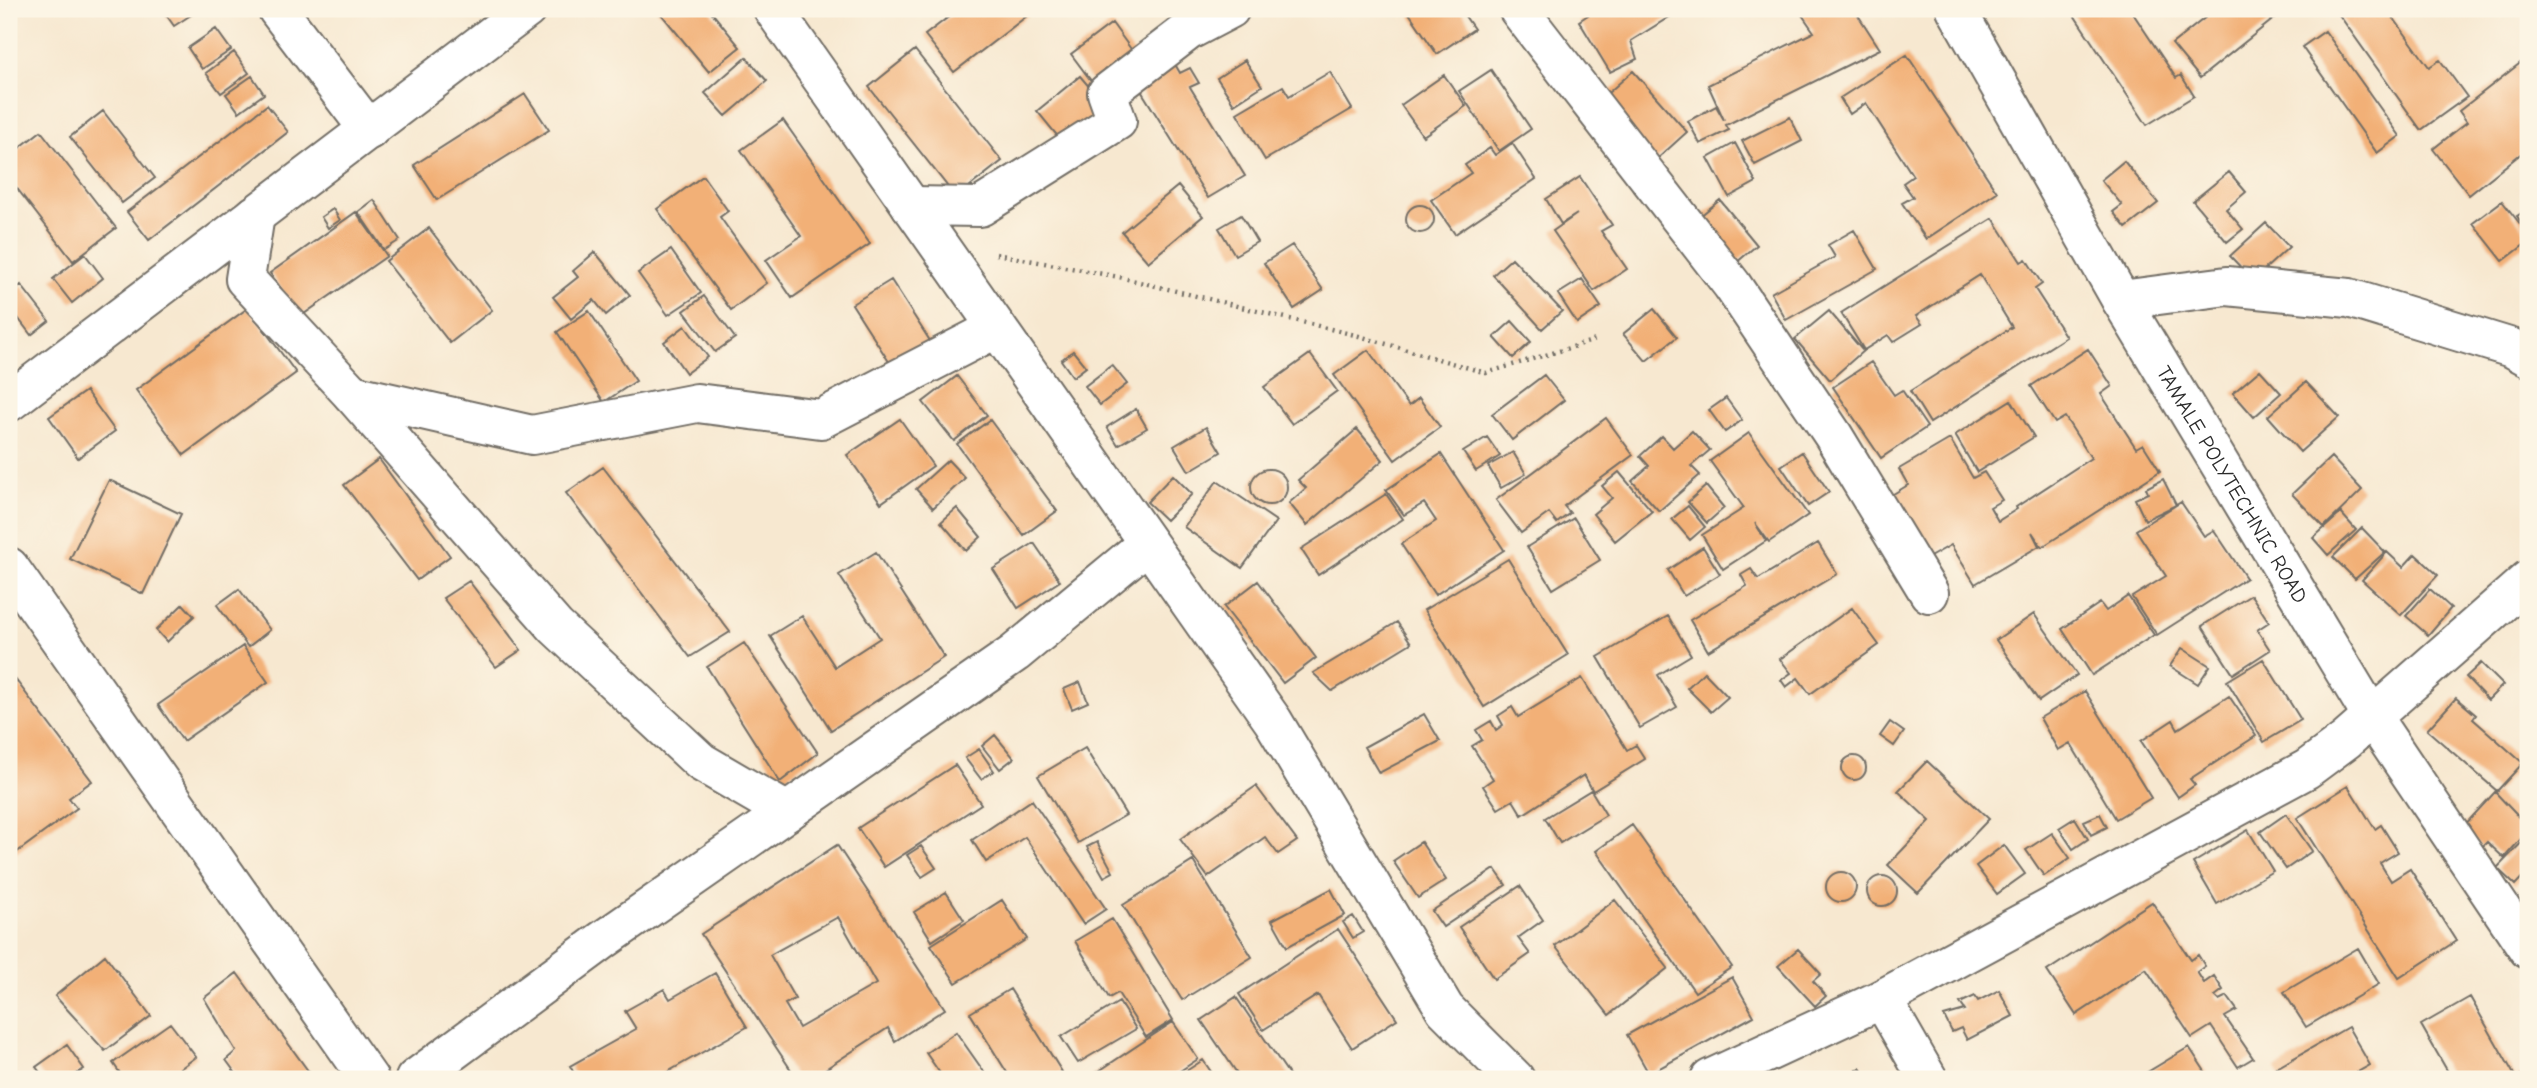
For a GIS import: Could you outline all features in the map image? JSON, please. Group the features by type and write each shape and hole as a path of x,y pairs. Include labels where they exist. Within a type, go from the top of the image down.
{"street":[{"path":"277,9 369,130"},
{"path":"9,402 527,9"},
{"path":"773,9 1273,722 1445,1009 1515,1079"},
{"path":"911,206 980,207 1117,121 1107,93 1188,31 1230,9"},
{"path":"1518,9 1732,285 1833,435 1929,593"},
{"name":"TAMALE POLYTECHNIC ROAD","path":"1970,15 2121,300 2372,717 2528,949"},
{"path":"255,215 245,279 352,394 556,627 701,762 787,812"},
{"path":"2121,300 2227,286 2349,298 2512,348 2528,357"},
{"path":"352,394 532,435 697,403 821,419 997,328"},
{"path":"415,1079 603,940 1014,653 1147,544"},
{"path":"9,567 369,1079"},
{"path":"1710,1079 1882,999 2307,769 2372,717 2528,580"},
{"path":"1882,999 1928,1079"}],"path":[{"path":"936,242 1119,277 1359,336 1486,373 1599,339"}],"building":[{"path":"162,9 200,9 174,26"},
{"path":"657,9 709,9 740,47 709,72"},
{"path":"959,9 1036,9 954,72 925,35"},
{"path":"1415,9 1460,9 1474,29 1437,54 1409,13"},
{"path":"1597,9 1682,9 1631,41 1637,59 1610,72 1579,21"},
{"path":"1798,9 1854,9 1880,49 1726,125 1729,130 1700,144 1688,121 1716,106 1724,120 1708,85 1814,32"},
{"path":"2070,9 2130,9 2176,78 2181,75 2194,96 2147,125"},
{"path":"2216,9 2286,9 2200,78 2172,44"},
{"path":"2335,9 2395,9 2390,13 2429,67 2440,60 2467,97 2421,130"},
{"path":"1112,23 1136,56 1095,86 1071,54"},
{"path":"216,29 231,50 202,69 188,48"},
{"path":"2325,31 2400,136 2377,153 2302,47"},
{"path":"915,50 1002,161 956,197 869,87"},
{"path":"234,52 249,73 221,93 206,73"},
{"path":"1907,55 1997,192 1926,239 1902,203 1913,197 1903,183 1913,176 1866,103 1850,114 1840,98"},
{"path":"746,57 767,81 726,116 705,93"},
{"path":"2528,57 2528,148 2469,195 2433,149 2467,122 2459,111"},
{"path":"1172,59 1180,73 1190,68 1199,83 1190,87 1245,176 1208,198 1135,81"},
{"path":"1245,60 1262,86 1234,104 1217,78"},
{"path":"1491,70 1531,129 1499,151 1459,91"},
{"path":"1633,71 1687,132 1655,161 1600,100"},
{"path":"1330,72 1352,109 1265,160 1237,113 1283,86 1289,96"},
{"path":"1444,75 1466,106 1423,136 1401,105"},
{"path":"252,76 264,94 239,112 226,94"},
{"path":"1080,76 1108,109 1064,144 1037,111"},
{"path":"525,94 549,130 437,200 414,165"},
{"path":"267,105 288,132 149,240 127,212"},
{"path":"103,111 155,178 122,203 70,137"},
{"path":"1790,117 1802,141 1755,165 1742,141"},
{"path":"783,120 870,244 792,298 766,260 801,236 741,150"},
{"path":"41,131 116,228 73,261 9,178 9,156"},
{"path":"1512,143 1536,179 1455,234 1431,200 1471,173 1465,165 1490,148 1495,155"},
{"path":"1735,143 1756,182 1729,197 1708,158"},
{"path":"2124,161 2158,203 2126,228 2113,212 2122,205 2101,180"},
{"path":"2229,172 2246,192 2226,209 2243,229 2227,242 2193,201"},
{"path":"703,176 728,211 720,217 767,283 731,310 657,209"},
{"path":"1580,177 1612,225 1601,231 1627,269 1594,291 1553,231 1577,214 1561,224 1546,199"},
{"path":"1178,186 1203,216 1148,262 1122,232"},
{"path":"374,200 400,240 384,250 358,212"},
{"path":"1720,200 1757,245 1736,263 1699,217"},
{"path":"2502,201 2528,234 2528,242 2503,261 2473,223"},
{"path":"1420,205 1430,209 1434,219 1430,229 1420,233 1410,229 1406,219 1410,209"},
{"path":"333,209 340,220 328,228 321,217"},
{"path":"2528,209 2528,232 2517,216"},
{"path":"356,212 387,256 301,316 270,273"},
{"path":"1241,215 1257,242 1235,255 1219,228"},
{"path":"1993,218 2021,262 2026,259 2042,284 2035,289 2066,337 1930,423 1910,391 2012,327 1980,275 1916,316 1922,324 1893,342 1888,335 1864,350 1841,313"},
{"path":"2266,223 2289,247 2253,280 2230,256"},
{"path":"429,228 492,310 450,343 386,261"},
{"path":"1854,230 1877,269 1786,320 1771,293 1835,257 1828,245"},
{"path":"1292,245 1323,290 1294,309 1264,263"},
{"path":"671,250 701,293 668,315 638,273"},
{"path":"595,252 630,295 606,315 594,300 571,319 553,297 578,277 573,271"},
{"path":"85,254 103,278 72,303 53,279"},
{"path":"1512,258 1562,311 1542,329 1493,275"},
{"path":"1582,279 1601,307 1577,323 1558,294"},
{"path":"891,280 932,344 893,368 852,304"},
{"path":"21,285 49,321 31,335 9,306 9,295"},
{"path":"704,296 735,338 715,352 684,311"},
{"path":"248,308 296,373 184,455 136,390"},
{"path":"1654,309 1677,337 1646,361 1623,334"},
{"path":"589,311 636,381 604,402 557,332"},
{"path":"1829,311 1863,351 1830,380 1795,339"},
{"path":"1512,321 1531,342 1513,358 1494,337"},
{"path":"685,326 708,357 686,373 664,342"},
{"path":"2088,349 2112,386 2101,394 2136,448 2143,444 2160,471 2042,547 2032,532 2039,546 1975,584 1951,545 1928,558 1890,496 1908,485 1899,469 1950,439 1973,478 1984,472 2002,500 1990,507 1998,521 2017,509 2016,507 2091,458 2065,417 2055,423 2031,386"},
{"path":"1368,350 1409,406 1419,398 1440,427 1395,460 1334,375"},
{"path":"1073,351 1086,367 1073,377 1061,360"},
{"path":"1310,354 1337,391 1292,424 1264,387"},
{"path":"1871,362 1894,395 1902,390 1927,427 1881,458 1833,387"},
{"path":"1112,365 1127,384 1100,405 1085,386"},
{"path":"2260,370 2281,393 2254,417 2233,393"},
{"path":"1544,375 1564,400 1512,440 1492,414"},
{"path":"957,376 987,415 954,441 923,402"},
{"path":"2306,382 2339,417 2300,452 2268,416"},
{"path":"86,391 115,431 78,458 49,417"},
{"path":"1726,398 1742,420 1725,432 1709,410"},
{"path":"2011,400 2034,437 1977,472 1955,435"},
{"path":"1136,409 1147,428 1118,445 1107,427"},
{"path":"1606,418 1633,455 1564,506 1570,513 1557,523 1549,513 1521,533 1496,500"},
{"path":"900,419 933,466 881,503 847,455"},
{"path":"990,420 1057,511 1024,535 957,444"},
{"path":"1206,427 1221,452 1189,471 1174,446"},
{"path":"1357,429 1383,460 1307,525 1289,503 1306,488 1298,480"},
{"path":"1692,431 1710,450 1691,466 1700,475 1659,511 1632,481 1649,466 1640,456 1662,436 1673,448"},
{"path":"1749,433 1808,515 1769,542 1755,523 1766,541 1723,569 1702,535 1744,508 1710,461"},
{"path":"1487,437 1500,456 1476,471 1463,452"},
{"path":"1513,452 1526,474 1501,488 1488,466"},
{"path":"1802,452 1829,492 1808,506 1781,466"},
{"path":"1441,454 1504,550 1435,595 1401,544 1436,521 1424,503 1404,515 1386,490"},
{"path":"2331,457 2362,490 2324,527 2292,494"},
{"path":"379,459 450,556 417,580 344,485"},
{"path":"948,460 965,478 933,508 916,489"},
{"path":"603,467 730,632 690,657 566,493"},
{"path":"1269,469 1282,474 1287,487 1282,500 1269,505 1256,500 1251,487 1256,474"},
{"path":"1619,472 1652,511 1615,541 1593,514 1612,498 1602,486"},
{"path":"1173,475 1192,494 1166,520 1147,502"},
{"path":"2163,479 2176,505 2145,520 2135,499 2148,493 2146,488"},
{"path":"109,480 181,514 143,594 70,559"},
{"path":"1217,481 1276,521 1242,568 1184,527"},
{"path":"1706,486 1724,508 1707,523 1688,502"},
{"path":"1386,494 1403,519 1318,575 1301,549"},
{"path":"2181,502 2204,536 2214,530 2246,578 2157,635 2132,597 2166,576 2136,530"},
{"path":"1688,506 1705,527 1690,540 1672,519"},
{"path":"957,508 981,537 966,551 941,522"},
{"path":"2341,513 2356,530 2328,555 2313,538"},
{"path":"1574,518 1600,560 1553,589 1527,547"},
{"path":"2362,528 2385,552 2355,579 2333,557"},
{"path":"1034,543 1060,581 1018,608 993,569"},
{"path":"1818,543 1837,574 1708,651 1690,620 1747,586 1741,575 1751,569 1758,579"},
{"path":"1703,547 1720,574 1684,596 1668,570"},
{"path":"876,552 944,657 831,730 770,636 802,616 835,667 880,638 839,575"},
{"path":"2387,552 2403,567 2415,554 2438,575 2401,615 2362,580"},
{"path":"1508,559 1568,655 1484,707 1424,610"},
{"path":"469,581 521,650 496,667 443,598"},
{"path":"1258,581 1316,658 1283,683 1224,607"},
{"path":"239,589 270,630 248,647 217,605"},
{"path":"2430,589 2451,608 2428,635 2406,616"},
{"path":"2251,595 2269,622 2257,630 2270,650 2233,674 2202,626"},
{"path":"2128,596 2154,635 2092,675 2062,629 2100,603 2106,611"},
{"path":"183,604 194,616 167,642 156,630"},
{"path":"1852,608 1879,645 1810,694 1798,678 1786,687 1781,680 1791,673 1780,659"},
{"path":"2034,614 2077,675 2039,701 1996,640"},
{"path":"1668,616 1691,655 1658,675 1677,707 1640,728 1598,657"},
{"path":"1397,622 1411,643 1332,691 1313,673"},
{"path":"744,643 818,753 780,782 707,667"},
{"path":"243,646 268,682 183,741 158,705"},
{"path":"2182,648 2210,666 2198,684 2170,666"},
{"path":"2263,659 2301,720 2264,742 2227,681"},
{"path":"2481,663 2503,685 2488,700 2466,677"},
{"path":"9,671 92,781 69,798 77,808 9,858"},
{"path":"1704,672 1728,697 1711,712 1687,688"},
{"path":"1582,678 1627,750 1636,745 1645,759 1593,791 1584,775 1522,815 1513,800 1498,809 1483,786 1493,779 1472,746 1482,740 1476,730 1491,721 1496,730 1503,725 1498,716 1512,707 1518,717"},
{"path":"1080,682 1088,702 1072,709 1064,689"},
{"path":"2085,691 2151,798 2116,819 2070,743 2058,750 2040,718"},
{"path":"2229,696 2256,736 2190,779 2195,785 2178,797 2141,741 2173,720 2178,729"},
{"path":"2456,698 2476,715 2473,719 2523,763 2497,791 2427,730"},
{"path":"1424,714 1440,741 1379,773 1364,747"},
{"path":"1890,722 1904,732 1894,746 1880,736"},
{"path":"995,735 1014,758 1000,769 982,746"},
{"path":"1085,748 1126,815 1078,843 1038,776"},
{"path":"979,749 994,771 981,779 965,758"},
{"path":"1849,756 1859,756 1866,763 1866,773 1859,780 1849,780 1842,773 1842,763"},
{"path":"1927,761 1989,819 1918,893 1888,865 1930,821 1898,791"},
{"path":"955,765 981,804 884,867 858,828"},
{"path":"1256,786 1297,841 1278,854 1265,837 1208,877 1180,839"},
{"path":"2348,786 2375,829 2381,825 2398,852 2380,863 2391,881 2410,869 2456,941 2399,978 2297,818"},
{"path":"1591,790 1606,815 1560,843 1545,818"},
{"path":"2495,792 2528,827 2528,831 2504,858 2487,842 2482,847 2462,828"},
{"path":"1032,800 1106,909 1083,924 1025,837 986,862 972,840"},
{"path":"2100,814 2107,827 2091,835 2084,821"},
{"path":"2286,814 2312,851 2286,869 2260,832"},
{"path":"2075,818 2088,839 2073,849 2059,828"},
{"path":"1632,825 1732,967 1695,992 1596,851"},
{"path":"2248,830 2273,871 2217,904 2193,863"},
{"path":"2052,833 2070,858 2044,876 2026,850"},
{"path":"2528,836 2528,871 2515,885 2497,868"},
{"path":"1097,842 1113,872 1104,877 1087,847"},
{"path":"1421,842 1446,880 1418,898 1393,861"},
{"path":"837,845 945,1009 895,1041 888,1028 810,1079 797,1079 701,934","holes":["838,917 876,984 799,1028 785,1004 795,999 770,955"]},
{"path":"2004,845 2025,874 1997,894 1976,866"},
{"path":"921,846 936,868 922,877 907,855"},
{"path":"1193,861 1252,957 1182,1000 1123,905"},
{"path":"1495,869 1506,885 1443,927 1432,911"},
{"path":"1841,872 1852,876 1856,887 1852,898 1841,902 1830,898 1826,887 1830,876"},
{"path":"1882,876 1893,880 1897,891 1893,902 1882,906 1871,902 1867,891 1871,880"},
{"path":"1520,886 1543,920 1518,938 1530,954 1494,979 1459,927"},
{"path":"1331,889 1345,915 1287,947 1272,920"},
{"path":"946,892 964,920 932,941 914,912"},
{"path":"1002,900 1027,939 956,983 931,945"},
{"path":"1615,900 1668,968 1609,1015 1555,946"},
{"path":"2152,902 2191,960 2198,955 2205,966 2197,972 2204,983 2214,976 2223,990 2215,996 2219,1000 2227,996 2237,1010 2225,1017 2253,1058 2238,1067 2211,1026 2192,1038 2146,969 2076,1015 2047,971"},
{"path":"1353,916 1363,932 1353,938 1343,922"},
{"path":"1112,919 1173,1020 1146,1037 1118,993 1109,998 1075,941"},
{"path":"1338,929 1397,1019 1352,1048 1318,995 1263,1030 1239,994"},
{"path":"2358,948 2379,984 2306,1027 2284,992"},
{"path":"1798,949 1821,974 1813,981 1826,996 1815,1006 1778,966"},
{"path":"105,955 151,1016 105,1051 55,996"},
{"path":"237,973 314,1079 240,1079 226,1060 236,1051 204,998"},
{"path":"715,973 747,1027 655,1079 577,1079 570,1066 636,1029 625,1011 664,989 670,999"},
{"path":"1732,977 1754,1016 1649,1074 1627,1035"},
{"path":"1010,989 1062,1072 1050,1079 1011,1079 970,1013"},
{"path":"1999,990 2013,1016 1967,1040 1961,1028 1952,1032 1944,1016 1965,1010 1960,1003 1975,996 1978,1001"},
{"path":"1236,997 1292,1079 1241,1079 1201,1020"},
{"path":"2470,997 2516,1078 2528,1071 2528,1079 2452,1079 2421,1025"},
{"path":"1119,1002 1136,1029 1078,1063 1061,1037"},
{"path":"1173,1022 1198,1059 1168,1079 1087,1079"},
{"path":"170,1023 196,1057 166,1079 124,1079 113,1063"},
{"path":"2348,1027 2370,1065 2345,1079 2281,1079 2275,1069"},
{"path":"956,1032 989,1079 944,1079 926,1053"},
{"path":"67,1045 84,1069 69,1079 45,1079 36,1067"},
{"path":"2189,1047 2210,1079 2136,1079"},
{"path":"1203,1060 1216,1079 1174,1079"},
{"path":"1860,1068 1868,1079 1843,1079"}]}
